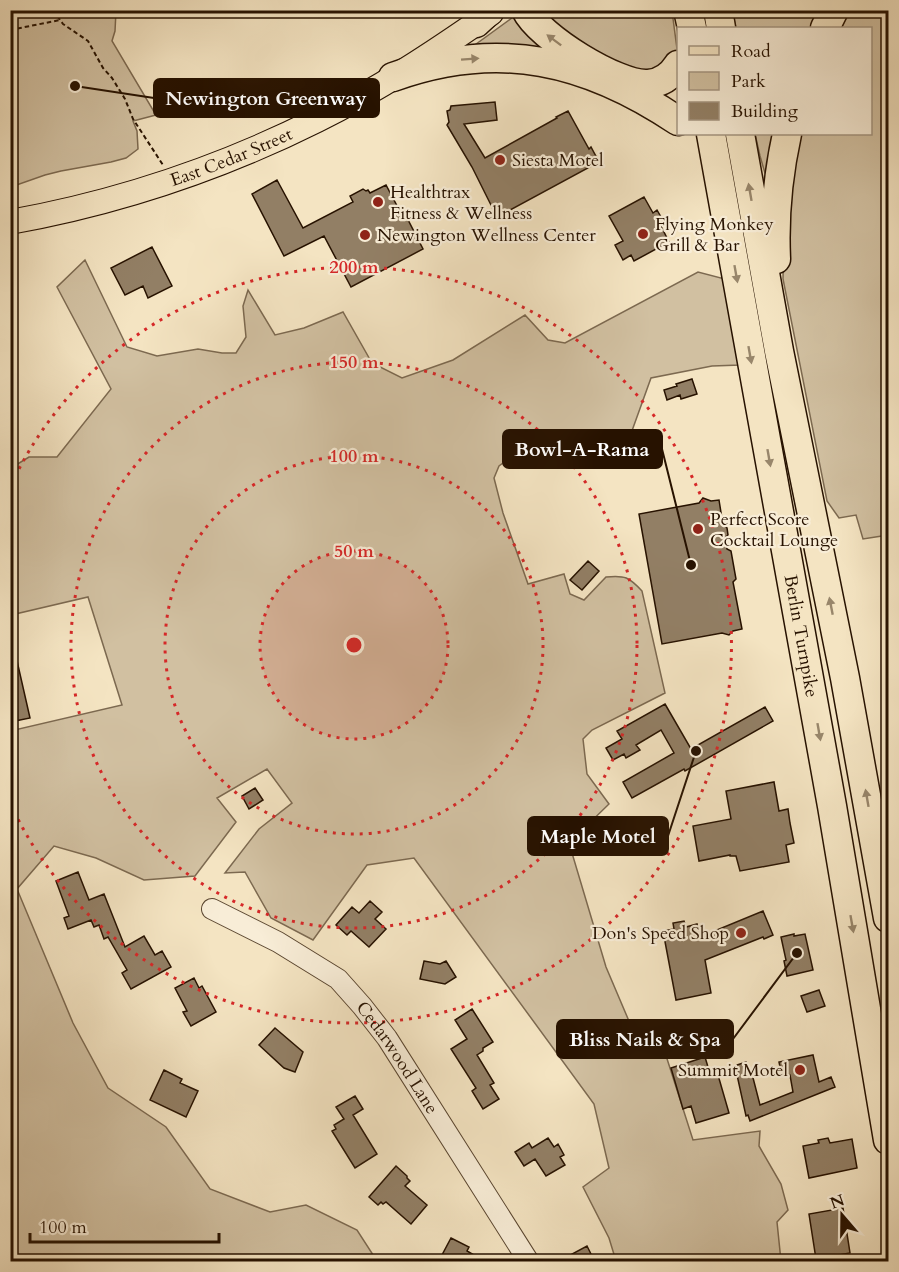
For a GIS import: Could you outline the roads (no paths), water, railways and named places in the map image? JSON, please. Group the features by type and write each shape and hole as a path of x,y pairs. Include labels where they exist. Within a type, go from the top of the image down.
{"highway":[{"path":"526,10 536,25 558,43 677,120"},
{"path":"686,27 687,10"},
{"path":"687,10 692,27"},
{"path":"718,10 721,27"},
{"path":"826,27 834,10"},
{"path":"393,77 452,61 510,58 567,67 616,81 645,84 664,80 673,74 677,67"},
{"path":"696,135 712,144"},
{"name":"Berlin Turnpike","path":"740,135 779,351 845,678 888,918"},
{"path":"779,351 775,249 776,207 781,165 788,135"},
{"name":"Berlin Turnpike","path":"712,144 828,786 888,1140"}],"main road":[{"name":"East Cedar Street","path":"10,222 74,208 171,180 238,156 325,116 430,55 487,15"}],"street":[{"name":"Cedarwood Lane","path":"212,909 278,942 338,979 387,1038 529,1262"}],"place":[{"name":"Newington Greenway","path":"75,86"},
{"name":"Siesta Motel","path":"500,160"},
{"name":"Healthtrax Fitness & Wellness","path":"378,202"},
{"name":"Flying Monkey Grill & Bar","path":"643,234"},
{"name":"Newington Wellness Center","path":"365,235"},
{"name":"Perfect Score Cocktail Lounge","path":"698,529"},
{"name":"Bowl-A-Rama","path":"691,565"},
{"name":"Maple Motel","path":"696,751"},
{"name":"Don's Speed Shop","path":"741,933"},
{"name":"Bliss Nails & Spa","path":"797,953"},
{"name":"Summit Motel","path":"800,1070"}]}
